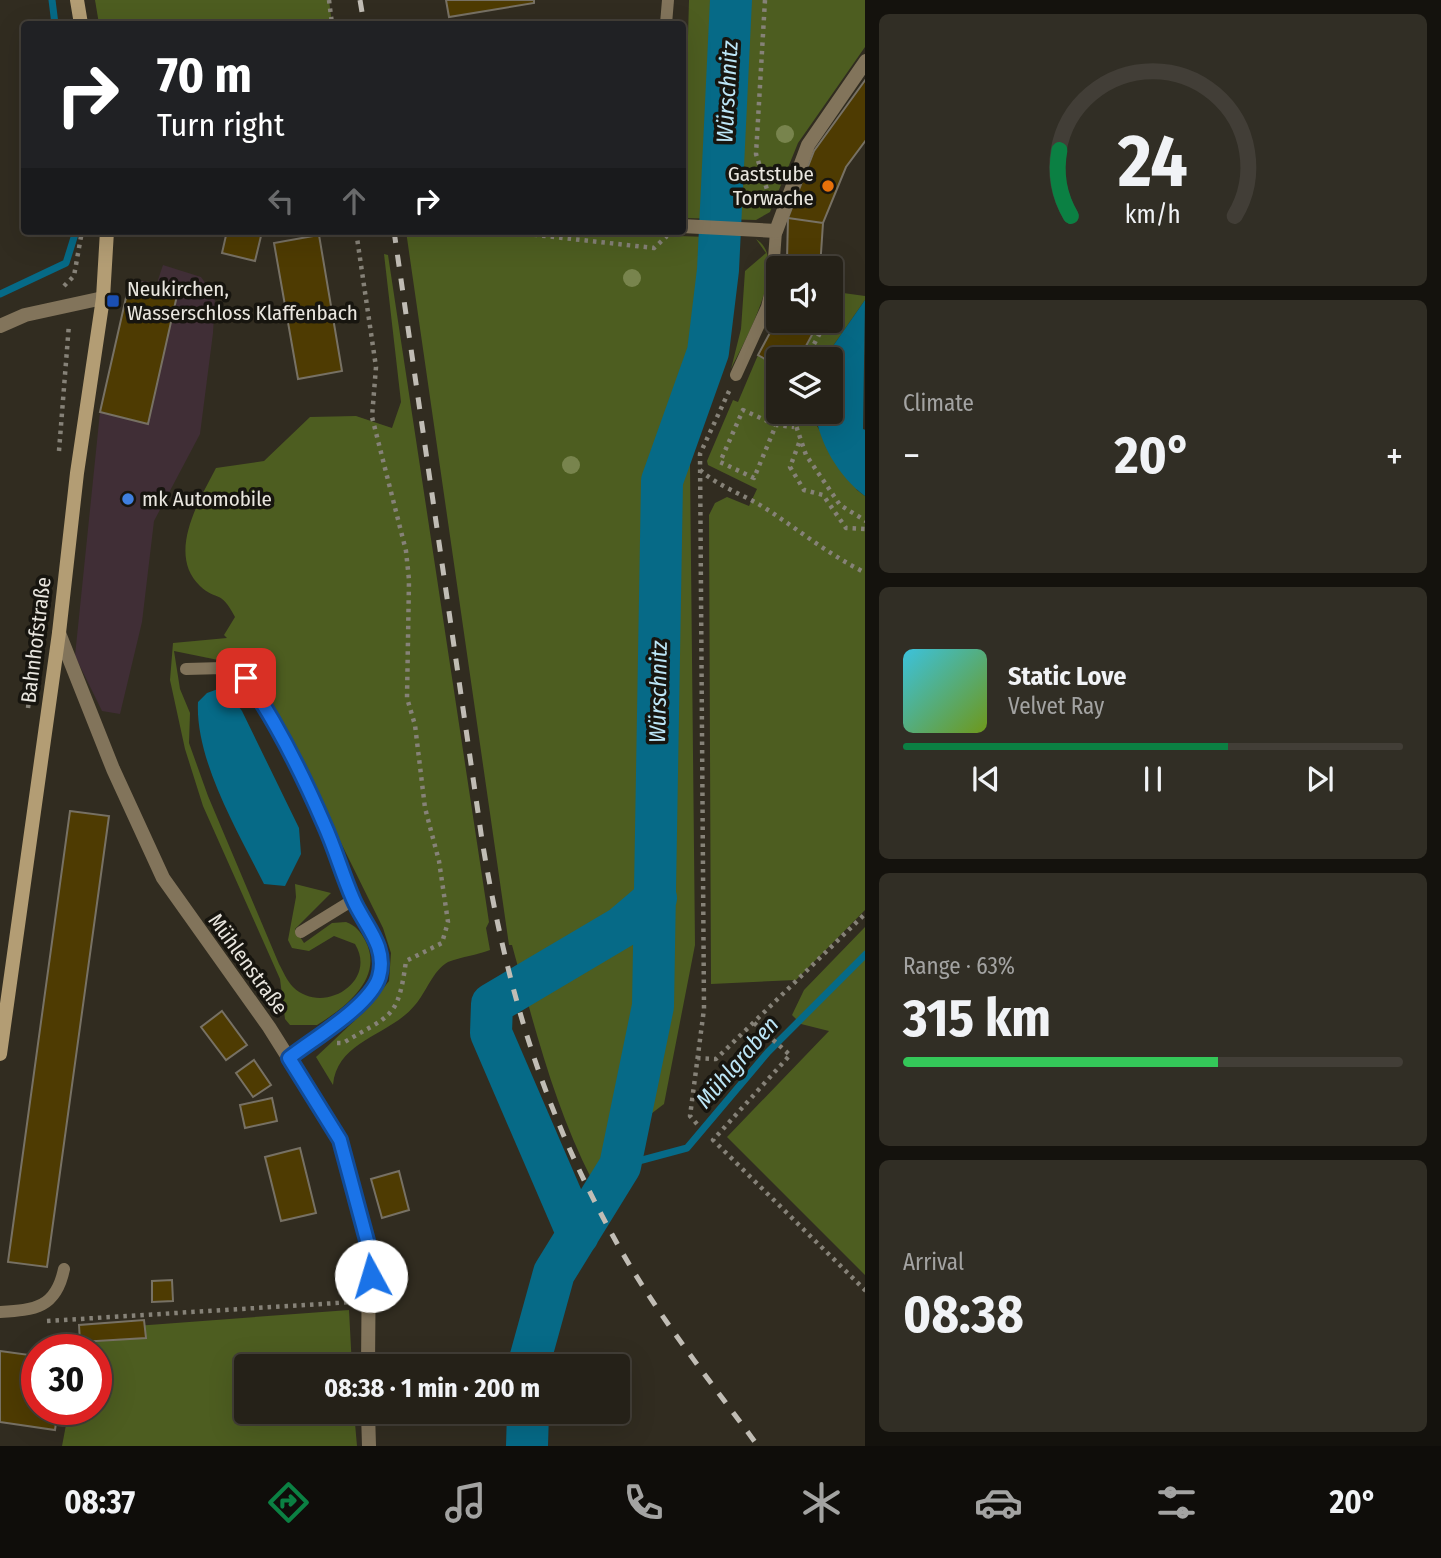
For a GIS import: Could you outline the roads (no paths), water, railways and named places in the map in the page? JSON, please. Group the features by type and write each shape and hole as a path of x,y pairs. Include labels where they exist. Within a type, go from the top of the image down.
{"main road":[{"path":"77,0 80,21"},
{"name":"Bahnhofstraße","path":"0,1054 59,633 77,473 103,298 107,235"}],"street":[{"path":"686,226 776,231 779,216 808,145 865,61"},
{"path":"0,326 25,315 103,298"},
{"name":"Mühlenstraße","path":"59,633 113,769 163,878 289,1058 340,1140 369,1248 368,1354"},
{"path":"369,1424 369,1446"}],"lane":[{"path":"666,21 668,0"},
{"path":"736,375 767,307 772,286 776,231"},
{"path":"186,669 223,668 246,678 270,712 324,823 353,900 376,939 380,958 379,976 371,994 289,1058"},
{"path":"301,932 353,900"},
{"path":"0,1312 25,1311 45,1304 61,1284 64,1269"}],"water":[{"path":"865,300 865,496 839,469 817,424 843,424 843,347 832,347"},
{"path":"218,689 230,695 242,711 299,828 301,854 285,886 264,884 220,795 203,748 198,702 207,693"}],"waterway":[{"path":"52,0 55,21"},
{"name":"Würschnitz","path":"532,1354 554,1273 620,1166 653,1006 662,481 708,352 718,270 731,0"},
{"path":"0,294 66,263 75,235"},
{"path":"578,1235 491,1033 492,1004 622,927 656,898"},
{"name":"Mühlgraben","path":"620,1166 687,1148 768,1052 865,955"},
{"name":"Würschnitz","path":"527,1446 528,1424"}],"railway":[{"path":"360,0 364,21"},
{"path":"395,235 482,840 502,945 515,995 546,1092 588,1188 613,1236 663,1317 758,1446"}],"place":[{"name":"Gaststube Torwache","path":"828,186"},
{"name":"Neukirchen, Wasserschloss Klaffenbach","path":"113,301"},
{"name":"mk Automobile","path":"128,499"}]}
